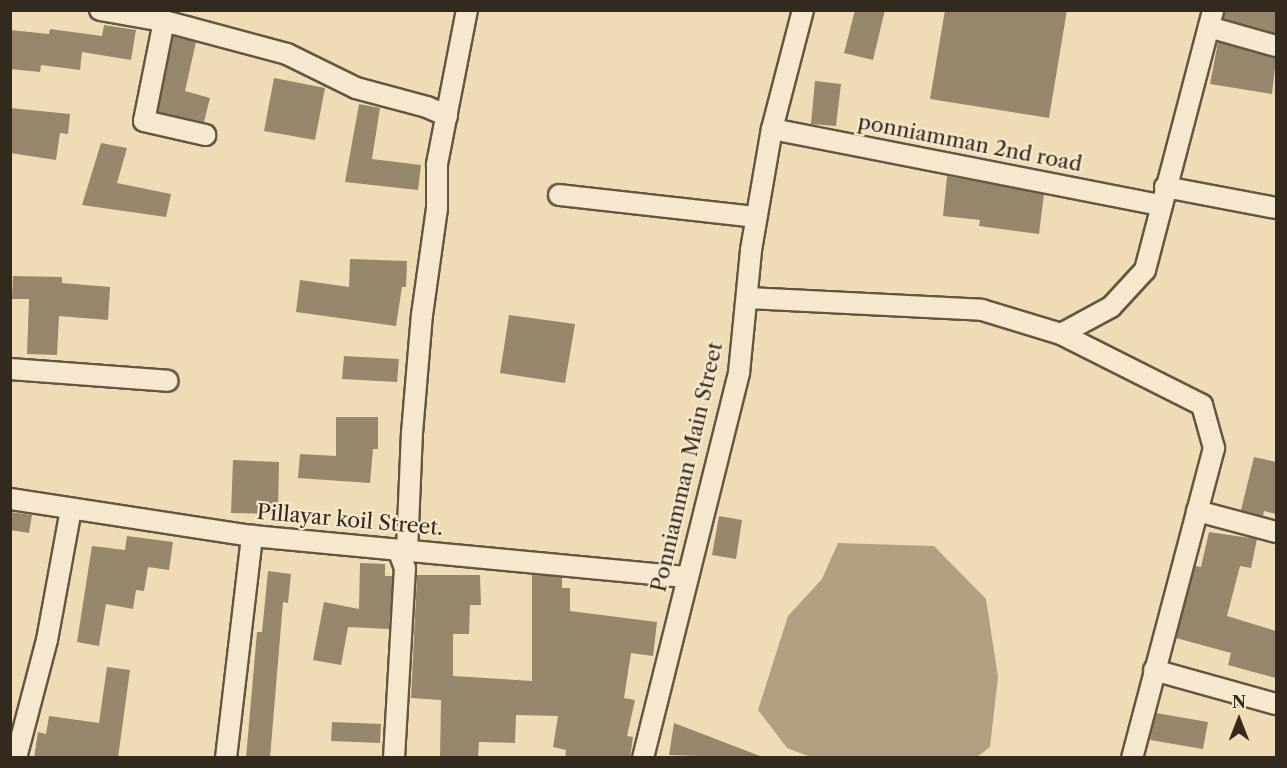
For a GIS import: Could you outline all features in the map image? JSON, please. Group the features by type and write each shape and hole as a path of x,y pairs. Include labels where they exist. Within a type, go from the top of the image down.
{"street":[{"path":"100,10 164,21 287,54 356,88 427,106 447,116"},
{"path":"394,758 405,568 403,551 422,315 437,208 437,164 466,10"},
{"name":"Ponniamman Main Street","path":"643,758 686,577 739,373 756,217 772,129 803,10"},
{"path":"1061,333 1111,307 1145,270 1211,19 1276,46"},
{"path":"164,21 144,121 205,135"},
{"name":"ponniamman 2nd road","path":"772,129 1163,196 1276,208"},
{"path":"559,195 756,217"},
{"path":"748,298 982,310 1061,333 1202,405 1214,448 1132,758"},
{"path":"10,369 168,381"},
{"name":"Pillayar koil Street.","path":"10,499 252,536 279,536 403,551 686,577"},
{"path":"16,758 46,640 71,509"},
{"path":"1197,512 1276,532"},
{"path":"226,758 252,536"},
{"path":"1154,670 1276,704"}],"shaded area":[{"path":"838,543 934,546 986,599 998,677 990,747 977,757 811,757 787,748 758,710 788,616 822,579"}],"building":[{"path":"855,10 885,10 873,60 844,53"},
{"path":"945,10 1067,10 1049,118 930,99"},
{"path":"1225,10 1276,10 1276,34 1223,19"},
{"path":"104,25 136,30 131,60 82,52 80,70 41,65 40,72 10,69 10,30 49,34 50,29 102,36"},
{"path":"173,36 196,42 185,91 210,98 204,122 158,112"},
{"path":"1218,42 1276,58 1272,94 1210,84"},
{"path":"274,78 325,88 315,140 264,131"},
{"path":"815,81 841,84 836,126 811,124"},
{"path":"359,104 380,108 372,159 421,165 418,190 345,182"},
{"path":"10,108 70,114 68,134 60,133 56,160 10,153"},
{"path":"101,143 127,148 117,183 171,194 166,217 82,205"},
{"path":"947,176 1044,194 1039,234 979,226 980,220 943,216"},
{"path":"350,259 407,261 406,287 402,287 396,326 296,312 300,280 349,287"},
{"path":"13,276 62,277 62,283 110,287 108,320 59,316 57,355 27,354 29,299 12,299"},
{"path":"509,315 575,324 565,383 500,373"},
{"path":"344,356 399,359 397,382 342,379"},
{"path":"336,417 378,417 378,449 373,449 370,483 298,478 300,454 336,456"},
{"path":"1254,457 1276,462 1276,514 1264,511 1263,516 1241,510"},
{"path":"233,460 279,462 278,514 231,513"},
{"path":"10,512 32,515 29,533 10,530"},
{"path":"719,516 742,520 736,559 712,555"},
{"path":"1209,532 1257,539 1251,568 1240,566 1227,616 1276,631 1276,678 1228,665 1231,653 1176,638 1195,566 1201,567"},
{"path":"127,536 173,542 169,570 148,567 144,591 136,590 133,609 106,604 99,646 77,642 92,546 125,550"},
{"path":"360,563 385,564 385,576 393,576 389,629 348,627 341,665 313,660 324,602 359,609"},
{"path":"268,571 291,574 288,603 283,602 270,758 246,758 257,632 262,632"},
{"path":"417,575 480,575 481,605 470,605 469,634 453,634 453,676 532,681 532,575 562,577 562,588 570,588 570,611 657,622 653,656 631,653 624,698 635,700 627,736 633,737 630,758 565,758 566,750 553,747 558,716 516,715 515,743 479,742 478,758 440,758 441,700 411,698"},
{"path":"107,667 130,670 118,758 34,758 38,732 46,734 49,716 99,723"},
{"path":"1156,713 1208,722 1203,749 1150,740"},
{"path":"332,722 381,724 380,743 331,741"},
{"path":"674,723 760,756 760,758 669,755"}]}
